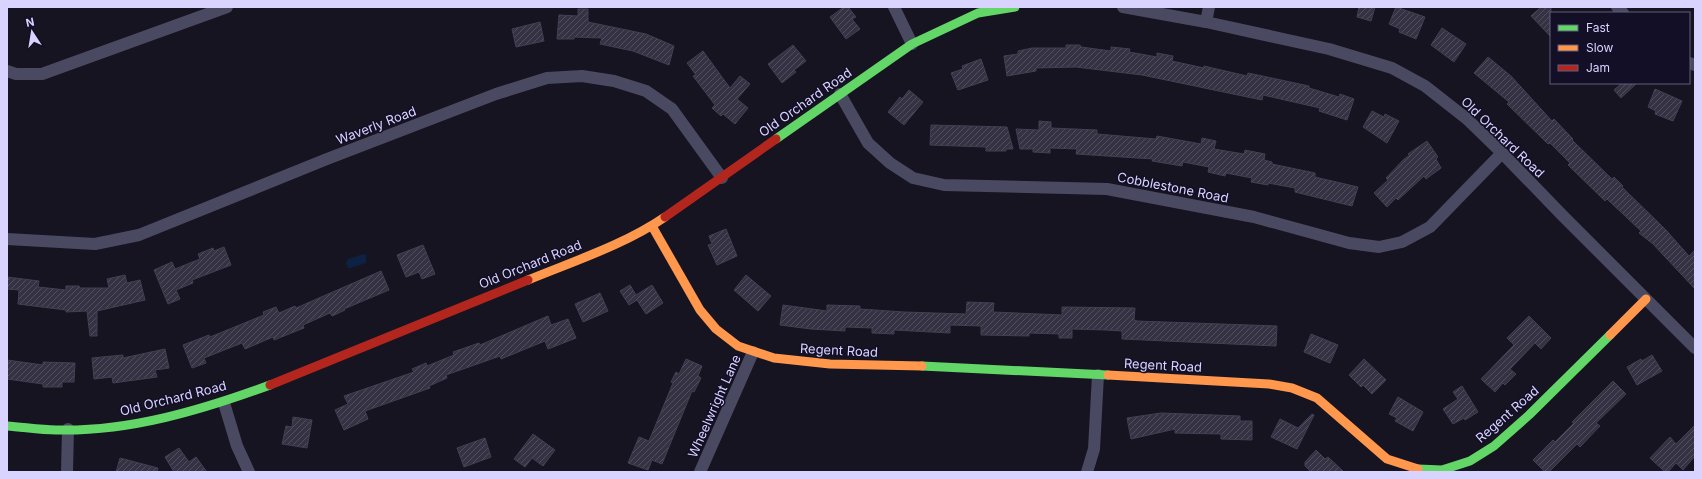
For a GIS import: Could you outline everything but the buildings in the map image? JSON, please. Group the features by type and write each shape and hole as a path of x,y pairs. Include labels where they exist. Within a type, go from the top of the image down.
{"street":[{"path":"7,71 16,74 42,74 227,7"},
{"path":"894,7 912,44"},
{"name":"Old Orchard Road","path":"7,426 23,429 68,430 129,426 224,403 591,254 652,226 912,44 978,13 1015,7"},
{"name":"Old Orchard Road","path":"1123,7 1206,22 1329,49 1392,68 1425,86 1467,119 1695,348"},
{"path":"1206,22 1210,7"},
{"name":"Waverly Road","path":"7,239 95,244 140,235 334,156 496,94 547,78 582,76 614,81 646,91 672,109 722,178"},
{"name":"Cobblestone Road","path":"840,94 868,143 890,163 913,178 944,185 1107,189 1254,217 1349,243 1379,247 1402,242 1430,227 1502,153"},
{"name":"Regent Road","path":"652,226 700,310 716,329 738,346 753,352 774,358 830,364 989,368 1261,384 1292,388 1316,398 1387,459 1413,469 1442,470 1470,461 1494,446 1528,415 1646,299"},
{"name":"Wheelwright Lane","path":"700,472 753,352"},
{"path":"1087,472 1094,449 1098,375"},
{"path":"224,403 237,446 249,472"},
{"path":"67,472 68,430"}],"water":[{"path":"363,254 366,255 366,263 348,268 346,263 348,259"}],"traffic: fast":[{"path":"776,139 912,44 978,13 1015,7"},
{"path":"1418,469 1442,470 1470,461 1494,446 1529,415 1610,335"},
{"path":"922,366 1108,375"},
{"path":"7,426 50,430 83,430 138,423 192,411 270,385"}],"traffic: slow":[{"path":"528,280 616,244 665,217"},
{"path":"652,226 700,310 716,329 738,346 774,358 830,364 922,366"},
{"path":"1610,335 1646,299"},
{"path":"1108,375 1269,384 1292,388 1317,398 1387,459 1418,469"}],"traffic: jam":[{"path":"665,217 776,139"},
{"path":"270,385 528,280"}]}
